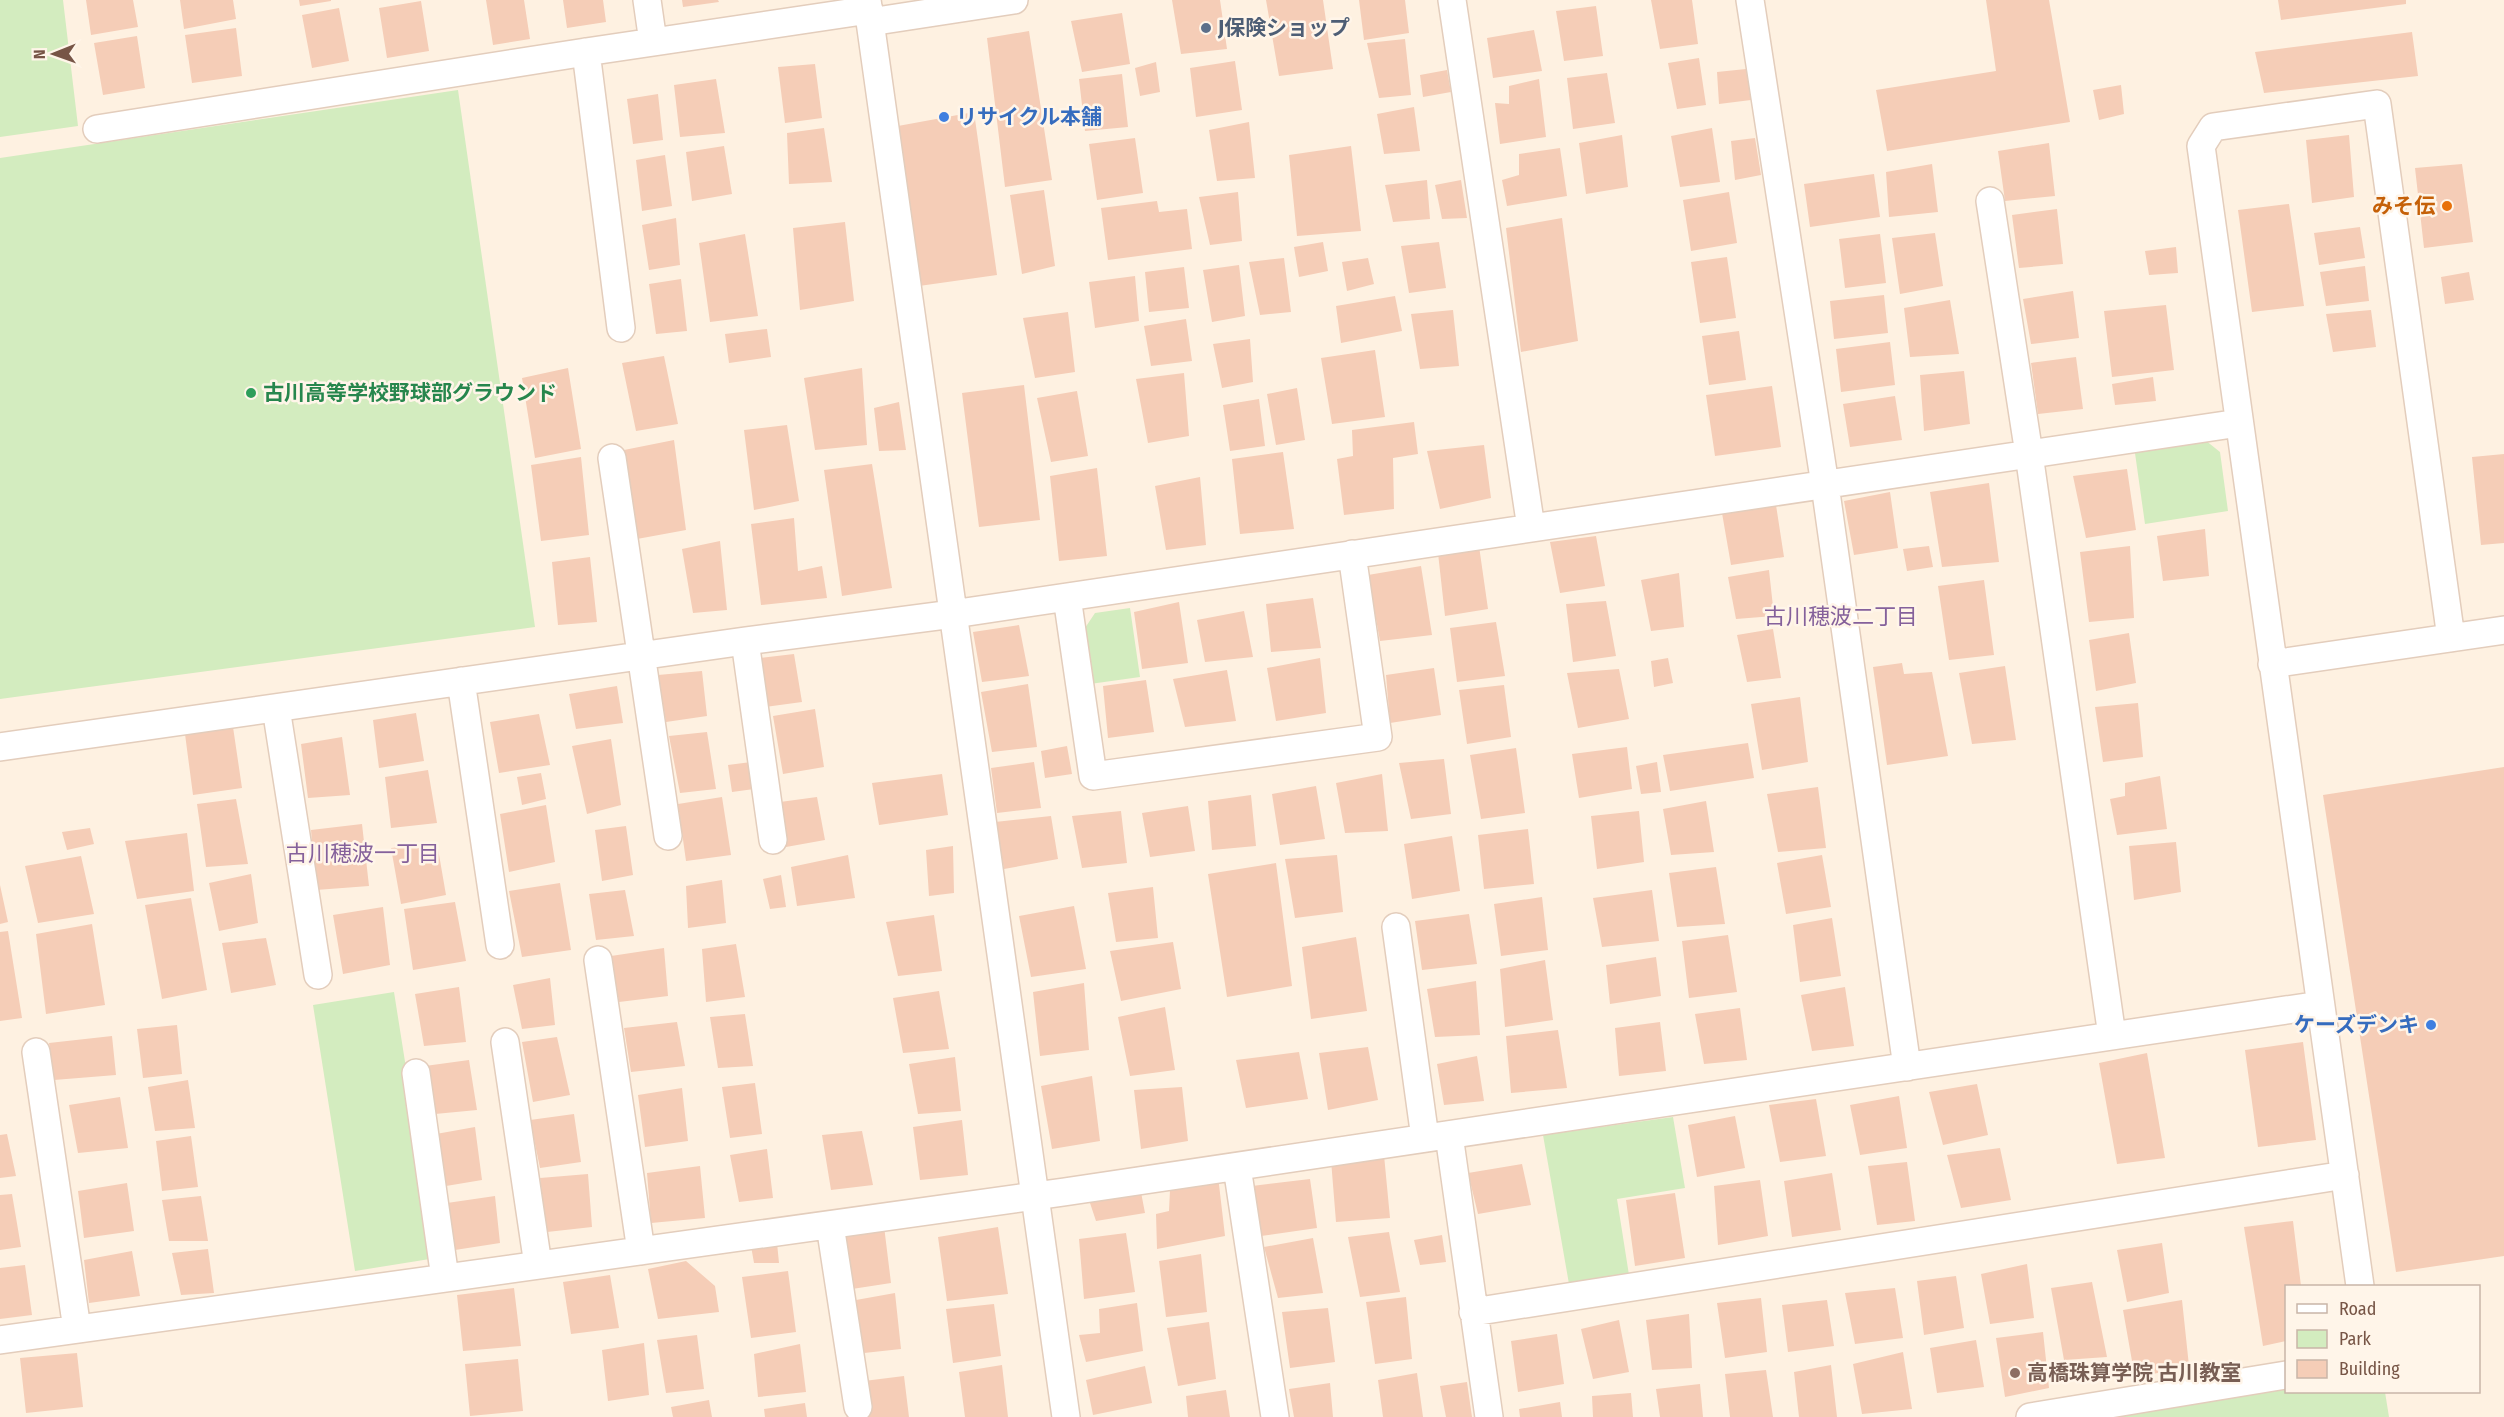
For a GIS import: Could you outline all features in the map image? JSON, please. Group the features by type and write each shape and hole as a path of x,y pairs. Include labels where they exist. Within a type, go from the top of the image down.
{"street":[{"path":"647,0 653,42"},
{"path":"97,129 586,52 869,11 1014,0"},
{"path":"1452,0 1531,528"},
{"path":"1750,0 1826,485 1907,1067"},
{"path":"869,11 1066,1417"},
{"path":"586,52 621,328"},
{"path":"2360,1285 2201,146 2213,127 2377,104 2451,638"},
{"path":"1990,201 2029,454 2112,1036"},
{"path":"0,747 745,641 953,614 2239,423"},
{"path":"612,458 668,836"},
{"path":"1067,597 1093,776 1378,737 1352,555"},
{"path":"2272,664 2504,630"},
{"path":"745,641 773,840"},
{"path":"461,681 500,945"},
{"path":"276,708 318,975"},
{"path":"1396,927 1473,1312 1489,1417"},
{"path":"598,960 640,1251"},
{"path":"0,1340 1237,1167 2320,1005"},
{"path":"505,1042 538,1265"},
{"path":"36,1052 77,1329"},
{"path":"416,1073 444,1278"},
{"path":"1237,1167 1275,1417"},
{"path":"1473,1312 2345,1175"},
{"path":"830,1225 858,1407"},
{"path":"2030,1417 2285,1375"}],"green space":[{"path":"0,0 63,0 78,126 0,137"},
{"name":"古川高等学校野球部グラウンド","path":"458,90 535,627 0,699 0,158"},
{"path":"2200,436 2220,452 2228,511 2145,524 2134,446"},
{"path":"1130,608 1140,677 1090,684 1083,631 1095,613"},
{"path":"394,992 436,1258 355,1271 313,1005"},
{"path":"1673,1117 1685,1188 1617,1199 1629,1275 1569,1284 1543,1135"},
{"path":"2285,1387 2285,1393 2385,1393 2389,1417 2104,1417"}],"building":[{"path":"86,0 133,0 138,27 91,35"},
{"path":"180,0 233,0 236,19 184,29"},
{"path":"299,0 331,0 331,1 300,6"},
{"path":"486,0 524,0 530,39 493,45"},
{"path":"563,0 603,0 606,22 567,28"},
{"path":"682,0 718,0 719,2 683,7"},
{"path":"1172,0 1220,0 1227,49 1181,54"},
{"path":"1266,0 1323,0 1333,69 1279,76"},
{"path":"1359,0 1405,0 1409,33 1364,40"},
{"path":"1651,0 1692,0 1698,44 1660,49"},
{"path":"1986,0 2049,0 2070,122 1887,151 1876,90 1996,71"},
{"path":"2278,0 2406,0 2406,4 2281,20"},
{"path":"421,1 429,51 387,58 379,8"},
{"path":"1596,6 1603,56 1564,61 1556,11"},
{"path":"339,8 349,61 312,68 302,15"},
{"path":"1122,13 1130,64 1082,72 1071,21"},
{"path":"236,28 242,76 192,83 185,35"},
{"path":"1534,30 1542,71 1493,78 1487,38"},
{"path":"1029,31 1052,180 1005,187 987,38"},
{"path":"2412,32 2418,76 2264,93 2255,52"},
{"path":"137,36 145,88 103,95 94,43"},
{"path":"1405,39 1411,95 1379,98 1367,43"},
{"path":"1699,58 1706,105 1677,109 1668,63"},
{"path":"1235,61 1242,110 1196,117 1190,68"},
{"path":"1156,62 1160,92 1140,96 1135,68"},
{"path":"815,64 822,118 785,123 778,67"},
{"path":"1746,69 1751,100 1719,104 1717,72"},
{"path":"1447,70 1451,92 1423,97 1420,75"},
{"path":"1607,73 1615,123 1573,129 1567,78"},
{"path":"1122,74 1128,127 1085,131 1079,79"},
{"path":"716,79 725,133 680,137 674,85"},
{"path":"1539,79 1546,137 1500,144 1495,103 1509,104 1509,86"},
{"path":"2121,85 2124,114 2099,120 2093,90"},
{"path":"658,94 663,140 633,144 627,99"},
{"path":"1414,107 1420,151 1384,154 1377,114"},
{"path":"974,112 997,275 919,286 898,126"},
{"path":"1249,122 1255,178 1217,181 1209,130"},
{"path":"824,128 832,182 789,184 787,133"},
{"path":"1712,128 1720,182 1680,187 1671,136"},
{"path":"1622,135 1628,187 1586,194 1579,143"},
{"path":"2349,135 2354,197 2312,203 2306,140"},
{"path":"1135,138 1143,193 1097,200 1089,144"},
{"path":"1755,138 1761,175 1735,180 1731,141"},
{"path":"2049,143 2055,196 2005,201 1998,151"},
{"path":"724,146 732,194 692,201 686,152"},
{"path":"1351,146 1361,231 1297,236 1289,155"},
{"path":"1560,148 1567,196 1507,206 1502,180 1519,175 1519,154"},
{"path":"665,155 672,206 642,211 636,160"},
{"path":"1932,164 1938,212 1889,217 1886,172"},
{"path":"2462,164 2473,242 2424,248 2415,168"},
{"path":"1874,174 1880,217 1810,227 1804,184"},
{"path":"1427,180 1430,219 1393,222 1385,185"},
{"path":"1461,180 1467,218 1442,219 1435,185"},
{"path":"1044,190 1055,266 1022,274 1010,195"},
{"path":"1238,192 1242,241 1210,245 1199,197"},
{"path":"1729,192 1737,243 1691,251 1683,200"},
{"path":"1157,201 1159,212 1187,209 1192,249 1108,260 1101,208"},
{"path":"2289,204 2304,306 2252,312 2238,210"},
{"path":"2057,209 2063,264 2019,268 2012,215"},
{"path":"676,218 680,265 649,270 642,225"},
{"path":"1562,218 1578,341 1521,352 1506,228"},
{"path":"845,222 854,301 800,310 793,228"},
{"path":"2360,227 2365,258 2319,265 2314,233"},
{"path":"1935,233 1943,286 1900,294 1892,238"},
{"path":"745,234 758,316 710,322 699,243"},
{"path":"1880,234 1886,283 1845,288 1839,239"},
{"path":"1323,242 1328,271 1299,277 1294,247"},
{"path":"1439,242 1446,288 1409,293 1401,246"},
{"path":"2176,247 2178,273 2149,275 2145,251"},
{"path":"1727,257 1736,318 1700,323 1691,262"},
{"path":"1284,258 1291,312 1260,315 1249,262"},
{"path":"1368,258 1374,284 1347,291 1342,262"},
{"path":"1239,265 1245,316 1212,322 1203,270"},
{"path":"2365,266 2369,301 2326,306 2320,272"},
{"path":"1184,267 1189,308 1149,312 1145,272"},
{"path":"2469,272 2474,300 2445,304 2441,277"},
{"path":"1135,276 1139,321 1095,328 1089,282"},
{"path":"681,279 687,331 656,334 649,284"},
{"path":"2073,291 2079,338 2031,344 2023,299"},
{"path":"1884,295 1888,333 1834,339 1830,301"},
{"path":"1395,296 1402,331 1341,343 1336,306"},
{"path":"1950,300 1959,354 1910,357 1904,308"},
{"path":"2166,305 2174,370 2112,377 2104,311"},
{"path":"1453,310 1459,366 1420,369 1411,314"},
{"path":"2371,310 2376,347 2333,352 2326,314"},
{"path":"1068,312 1075,372 1035,378 1023,318"},
{"path":"1186,319 1192,361 1151,366 1144,326"},
{"path":"767,329 771,357 729,363 725,334"},
{"path":"1739,331 1746,380 1709,385 1702,336"},
{"path":"1250,339 1253,382 1222,388 1213,344"},
{"path":"1890,342 1895,385 1841,392 1836,349"},
{"path":"1375,350 1385,417 1332,424 1321,358"},
{"path":"664,356 678,424 636,431 622,363"},
{"path":"2076,357 2083,409 2038,414 2031,363"},
{"path":"568,368 581,449 535,458 522,378"},
{"path":"862,368 867,445 815,450 804,378"},
{"path":"1964,371 1970,424 1924,431 1920,375"},
{"path":"1184,373 1189,436 1148,443 1136,379"},
{"path":"2153,377 2156,401 2115,405 2112,384"},
{"path":"1024,385 1040,520 979,527 962,393"},
{"path":"1772,386 1781,447 1715,456 1706,395"},
{"path":"1297,388 1305,440 1276,445 1267,394"},
{"path":"1077,391 1088,456 1051,462 1037,398"},
{"path":"1895,396 1902,440 1850,447 1843,404"},
{"path":"1259,399 1265,446 1230,451 1223,405"},
{"path":"899,402 906,450 879,451 874,408"},
{"path":"1414,422 1418,454 1393,458 1394,509 1344,515 1337,459 1353,456 1352,430"},
{"path":"787,425 799,501 754,510 744,430"},
{"path":"674,440 686,530 637,539 624,450"},
{"path":"1484,445 1491,498 1440,509 1427,451"},
{"path":"1283,452 1294,529 1240,534 1232,459"},
{"path":"2504,454 2504,543 2481,545 2472,457"},
{"path":"581,457 589,535 541,541 531,465"},
{"path":"872,464 892,588 842,596 824,470"},
{"path":"1097,468 1107,556 1059,561 1050,476"},
{"path":"2127,469 2136,530 2086,538 2073,476"},
{"path":"1200,477 1206,545 1166,550 1155,486"},
{"path":"1989,483 1999,562 1942,567 1930,492"},
{"path":"1890,492 1898,548 1854,555 1844,501"},
{"path":"1776,505 1784,557 1731,565 1722,513"},
{"path":"794,518 798,571 822,566 827,598 761,605 751,524"},
{"path":"2205,529 2209,576 2163,581 2157,536"},
{"path":"1596,536 1605,586 1560,593 1550,542"},
{"path":"720,541 727,610 693,613 682,549"},
{"path":"1479,546 1488,609 1445,616 1438,553"},
{"path":"1929,546 1933,567 1907,571 1903,549"},
{"path":"2130,546 2134,618 2089,622 2080,552"},
{"path":"590,557 597,622 558,625 552,562"},
{"path":"1421,566 1432,635 1380,641 1368,575"},
{"path":"1769,570 1774,616 1736,619 1728,577"},
{"path":"1679,573 1684,627 1651,631 1641,580"},
{"path":"1984,580 1994,655 1949,660 1938,586"},
{"path":"1313,598 1321,648 1271,652 1266,604"},
{"path":"1606,601 1616,656 1573,662 1566,604"},
{"path":"1179,602 1188,663 1142,669 1134,612"},
{"path":"1244,611 1253,657 1205,662 1197,620"},
{"path":"1496,622 1505,676 1457,682 1450,628"},
{"path":"1019,625 1029,676 982,682 973,632"},
{"path":"1773,629 1781,678 1747,682 1737,635"},
{"path":"2129,633 2136,683 2096,691 2089,640"},
{"path":"794,654 802,702 765,707 759,658"},
{"path":"1320,658 1326,713 1276,721 1267,668"},
{"path":"1668,658 1673,683 1654,687 1651,661"},
{"path":"1902,663 1904,674 1932,672 1948,756 1887,765 1873,667"},
{"path":"2005,666 2016,740 1972,744 1959,673"},
{"path":"1434,668 1441,715 1390,723 1386,675"},
{"path":"1619,669 1629,719 1578,728 1567,673"},
{"path":"1227,670 1236,721 1185,727 1173,679"},
{"path":"702,671 707,716 666,722 658,675"},
{"path":"1146,680 1154,732 1108,738 1103,686"},
{"path":"1028,684 1037,747 992,752 981,692"},
{"path":"1504,685 1511,737 1467,744 1459,690"},
{"path":"617,686 623,723 576,729 569,694"},
{"path":"1800,697 1808,762 1762,770 1751,704"},
{"path":"2138,703 2143,757 2103,762 2095,707"},
{"path":"815,709 824,767 783,774 773,716"},
{"path":"416,713 424,761 379,768 373,720"},
{"path":"539,714 550,765 499,773 490,722"},
{"path":"233,727 242,788 193,795 185,734"},
{"path":"707,732 716,789 680,793 669,736"},
{"path":"342,737 350,795 308,798 301,744"},
{"path":"611,739 621,805 587,814 572,746"},
{"path":"1748,743 1754,778 1670,791 1663,755"},
{"path":"1067,746 1072,774 1045,778 1041,751"},
{"path":"1627,747 1632,789 1579,798 1572,754"},
{"path":"1516,748 1525,813 1481,819 1470,755"},
{"path":"1444,759 1451,814 1411,819 1399,763"},
{"path":"751,762 754,789 732,792 728,765"},
{"path":"1034,762 1041,808 997,813 991,768"},
{"path":"1657,762 1661,792 1641,794 1636,766"},
{"name":"ケーズデンキ","path":"2504,767 2504,1256 2396,1272 2323,795"},
{"path":"428,770 437,823 391,828 385,777"},
{"path":"541,773 546,799 522,805 517,777"},
{"path":"942,774 948,815 879,825 872,783"},
{"path":"1382,774 1388,831 1345,833 1336,783"},
{"path":"2160,776 2167,829 2117,835 2110,799 2125,796 2125,783"},
{"path":"1316,786 1325,839 1280,845 1272,794"},
{"path":"1818,787 1826,848 1778,852 1767,794"},
{"path":"1251,795 1256,846 1212,850 1208,801"},
{"path":"722,797 731,855 686,861 678,804"},
{"path":"817,797 825,840 786,847 780,802"},
{"path":"236,799 248,864 206,867 197,804"},
{"path":"1706,801 1714,852 1671,855 1663,809"},
{"path":"546,805 555,862 509,872 500,814"},
{"path":"1188,806 1195,851 1150,857 1142,813"},
{"path":"1121,811 1127,863 1082,868 1072,816"},
{"path":"1639,811 1644,862 1597,869 1591,816"},
{"path":"1051,816 1058,859 1004,869 995,822"},
{"path":"362,824 369,886 316,890 311,830"},
{"path":"626,826 633,875 602,881 595,830"},
{"path":"90,828 94,844 67,850 62,832"},
{"path":"1528,829 1534,884 1484,889 1478,835"},
{"path":"187,833 194,891 137,899 125,841"},
{"path":"1452,836 1460,891 1412,899 1404,844"},
{"path":"2176,842 2181,892 2134,900 2129,846"},
{"path":"437,843 446,895 401,904 391,848"},
{"path":"953,846 954,893 929,896 926,850"},
{"path":"848,855 855,898 797,906 791,867"},
{"path":"1337,855 1343,912 1295,918 1285,859"},
{"path":"1822,855 1831,907 1786,914 1777,863"},
{"path":"81,856 94,914 38,923 25,866"},
{"path":"1276,863 1292,986 1227,997 1208,874"},
{"path":"1716,867 1725,924 1677,927 1669,873"},
{"path":"251,874 258,923 219,931 209,883"},
{"path":"781,875 786,907 770,909 763,879"},
{"path":"722,880 726,923 688,928 686,886"},
{"path":"560,883 571,950 522,957 509,891"},
{"path":"0,885 8,922 0,924"},
{"path":"1153,887 1158,938 1116,942 1108,893"},
{"path":"625,890 634,936 596,940 589,894"},
{"path":"1652,890 1659,941 1602,947 1593,898"},
{"path":"1542,897 1548,950 1501,956 1494,904"},
{"path":"191,898 207,990 162,999 145,905"},
{"path":"455,902 466,961 413,970 404,909"},
{"path":"1074,906 1086,969 1031,977 1019,916"},
{"path":"383,907 390,965 343,974 333,915"},
{"path":"1469,914 1477,964 1422,970 1415,921"},
{"path":"934,915 942,971 898,976 886,922"},
{"path":"1832,918 1841,976 1800,982 1793,925"},
{"path":"92,924 105,1005 46,1014 36,934"},
{"path":"8,931 22,1018 0,1021 0,932"},
{"path":"1728,935 1737,992 1689,998 1682,941"},
{"path":"1356,937 1367,1011 1311,1019 1302,947"},
{"path":"266,938 276,985 231,993 222,943"},
{"path":"1173,942 1181,989 1121,1001 1110,951"},
{"path":"736,944 745,997 706,1002 702,949"},
{"path":"664,948 668,996 619,1002 611,956"},
{"path":"1656,957 1661,996 1610,1004 1606,965"},
{"path":"1545,960 1553,1020 1505,1027 1500,969"},
{"path":"550,978 555,1025 522,1029 513,985"},
{"path":"1476,981 1480,1035 1435,1037 1427,989"},
{"path":"1084,983 1089,1050 1040,1056 1033,992"},
{"path":"459,987 466,1042 424,1046 415,994"},
{"path":"1845,987 1854,1046 1812,1051 1801,995"},
{"path":"939,991 949,1049 903,1053 893,998"},
{"path":"1165,1007 1175,1070 1130,1076 1118,1017"},
{"path":"1740,1008 1747,1060 1704,1064 1695,1014"},
{"path":"745,1014 753,1066 718,1068 710,1017"},
{"path":"677,1022 685,1066 631,1072 624,1028"},
{"path":"1660,1022 1666,1071 1619,1076 1615,1028"},
{"path":"177,1025 182,1074 143,1078 137,1029"},
{"path":"1558,1030 1567,1088 1511,1093 1506,1036"},
{"path":"112,1036 116,1075 54,1080 49,1043"},
{"path":"557,1037 570,1095 533,1102 522,1042"},
{"path":"2303,1042 2316,1140 2258,1147 2245,1050"},
{"path":"1368,1047 1378,1100 1328,1110 1319,1053"},
{"path":"1299,1052 1308,1099 1246,1108 1236,1060"},
{"path":"2147,1053 2165,1158 2117,1164 2099,1063"},
{"path":"1477,1056 1484,1101 1444,1105 1437,1064"},
{"path":"955,1057 961,1111 918,1114 909,1064"},
{"path":"469,1060 477,1110 435,1114 425,1066"},
{"path":"1092,1076 1100,1141 1052,1149 1041,1086"},
{"path":"188,1080 195,1128 155,1131 148,1087"},
{"path":"755,1083 762,1134 730,1138 722,1087"},
{"path":"1977,1084 1988,1135 1943,1145 1929,1092"},
{"path":"1182,1087 1188,1141 1141,1149 1134,1090"},
{"path":"682,1088 688,1141 645,1147 638,1095"},
{"path":"1899,1096 1907,1148 1860,1155 1850,1105"},
{"path":"120,1097 128,1148 78,1153 69,1105"},
{"path":"1816,1099 1826,1156 1780,1162 1769,1105"},
{"path":"574,1114 581,1162 540,1168 530,1120"},
{"path":"1735,1116 1745,1168 1697,1177 1688,1125"},
{"path":"962,1120 968,1175 920,1180 913,1127"},
{"path":"475,1127 482,1180 446,1186 436,1134"},
{"path":"862,1131 873,1185 831,1190 822,1135"},
{"path":"7,1134 16,1176 0,1178 0,1135"},
{"path":"191,1136 198,1187 162,1191 156,1141"},
{"path":"2000,1148 2011,1200 1961,1208 1947,1155"},
{"path":"767,1149 773,1198 739,1202 730,1155"},
{"path":"1384,1155 1390,1218 1336,1222 1331,1160"},
{"path":"1907,1162 1915,1221 1877,1225 1868,1166"},
{"path":"1522,1164 1531,1205 1478,1214 1468,1173"},
{"path":"700,1166 705,1218 651,1223 647,1173"},
{"path":"1832,1173 1841,1230 1792,1237 1784,1181"},
{"path":"588,1174 592,1227 547,1232 540,1178"},
{"path":"1218,1176 1225,1236 1157,1249 1156,1214 1169,1211 1170,1190"},
{"path":"1310,1179 1317,1228 1261,1236 1252,1186"},
{"path":"1760,1180 1768,1236 1718,1245 1714,1186"},
{"path":"127,1183 134,1231 84,1238 78,1191"},
{"path":"1140,1187 1145,1213 1096,1221 1088,1197"},
{"path":"1675,1193 1685,1258 1635,1266 1626,1200"},
{"path":"12,1194 21,1247 0,1250 0,1195"},
{"path":"201,1196 208,1241 169,1241 162,1200"},
{"path":"495,1196 500,1243 455,1250 447,1203"},
{"path":"2293,1221 2301,1285 2285,1285 2285,1341 2263,1346 2244,1227"},
{"path":"884,1226 891,1283 852,1289 843,1233"},
{"path":"998,1227 1008,1294 947,1301 938,1237"},
{"path":"1389,1232 1400,1292 1360,1297 1348,1237"},
{"path":"1126,1233 1135,1292 1084,1299 1079,1239"},
{"path":"1442,1235 1446,1262 1420,1265 1414,1240"},
{"path":"1313,1238 1323,1293 1278,1298 1264,1247"},
{"path":"777,1243 779,1263 754,1263 751,1246"},
{"path":"2162,1243 2169,1293 2127,1302 2117,1250"},
{"path":"208,1249 214,1293 181,1295 172,1253"},
{"path":"132,1251 140,1296 89,1303 84,1260"},
{"path":"1201,1254 1207,1312 1166,1317 1159,1261"},
{"path":"686,1261 715,1286 719,1312 658,1319 648,1269"},
{"path":"2027,1264 2034,1318 1990,1324 1981,1274"},
{"path":"25,1265 32,1315 0,1319 0,1268"},
{"path":"788,1271 796,1332 751,1338 742,1277"},
{"path":"610,1275 619,1328 571,1334 563,1282"},
{"path":"1956,1276 1964,1328 1924,1335 1917,1281"},
{"path":"2092,1282 2107,1357 2064,1360 2051,1288"},
{"path":"514,1288 521,1346 463,1351 457,1295"},
{"path":"1895,1288 1903,1338 1855,1344 1845,1293"},
{"path":"895,1293 901,1349 864,1353 856,1300"},
{"path":"1406,1297 1412,1359 1375,1364 1366,1302"},
{"path":"1761,1298 1767,1352 1725,1358 1717,1303"},
{"path":"1827,1300 1834,1346 1788,1352 1782,1305"},
{"path":"2182,1300 2189,1366 2135,1378 2123,1310"},
{"path":"1137,1303 1143,1351 1086,1362 1079,1335 1100,1333 1099,1309"},
{"path":"994,1304 1001,1356 953,1363 946,1309"},
{"path":"1328,1308 1335,1362 1290,1368 1282,1312"},
{"path":"1689,1314 1692,1368 1652,1370 1646,1320"},
{"path":"1619,1320 1629,1372 1593,1379 1581,1329"},
{"path":"1209,1322 1216,1379 1178,1386 1167,1328"},
{"path":"2043,1332 2049,1388 2005,1397 1996,1338"},
{"path":"1557,1334 1564,1384 1518,1392 1511,1341"},
{"path":"697,1335 704,1389 666,1393 657,1340"},
{"path":"1976,1340 1984,1387 1937,1393 1930,1348"},
{"path":"644,1343 649,1395 608,1401 602,1350"},
{"path":"800,1344 806,1392 758,1397 754,1354"},
{"path":"1903,1352 1912,1409 1862,1414 1853,1364"},
{"path":"77,1353 83,1407 26,1413 20,1358"},
{"path":"518,1359 523,1411 470,1416 465,1364"},
{"path":"1002,1365 1008,1417 965,1417 959,1372"},
{"path":"1831,1365 1837,1417 1799,1417 1794,1372"},
{"path":"1145,1366 1152,1403 1093,1415 1086,1380"},
{"path":"1766,1370 1773,1417 1730,1417 1725,1374"},
{"path":"1417,1373 1423,1417 1383,1417 1378,1380"},
{"path":"904,1376 909,1417 867,1417 864,1381"},
{"path":"1467,1382 1472,1417 1446,1417 1440,1386"},
{"path":"1330,1383 1333,1417 1294,1417 1289,1389"},
{"path":"1700,1384 1703,1417 1660,1417 1656,1389"},
{"path":"1226,1390 1230,1417 1188,1417 1186,1396"},
{"path":"1631,1393 1633,1417 1593,1417 1592,1396"},
{"path":"709,1400 712,1417 673,1417 671,1407"},
{"path":"1560,1402 1562,1417 1520,1417 1519,1409"},
{"path":"805,1403 807,1417 765,1417 764,1409"}],"place":[{"name":"J保険ショップ","path":"1206,28"},
{"name":"リサイクル本舗","path":"944,117"},
{"name":"みそ伝","path":"2447,206"},
{"name":"古川高等学校野球部グラウンド","path":"251,393"},
{"name":"ケーズデンキ","path":"2431,1025"},
{"name":"高橋珠算学院 古川教室","path":"2015,1373"}],"district":[{"name":"古川穂波二丁目","path":"1841,616"},
{"name":"古川穂波一丁目","path":"363,853"}]}
